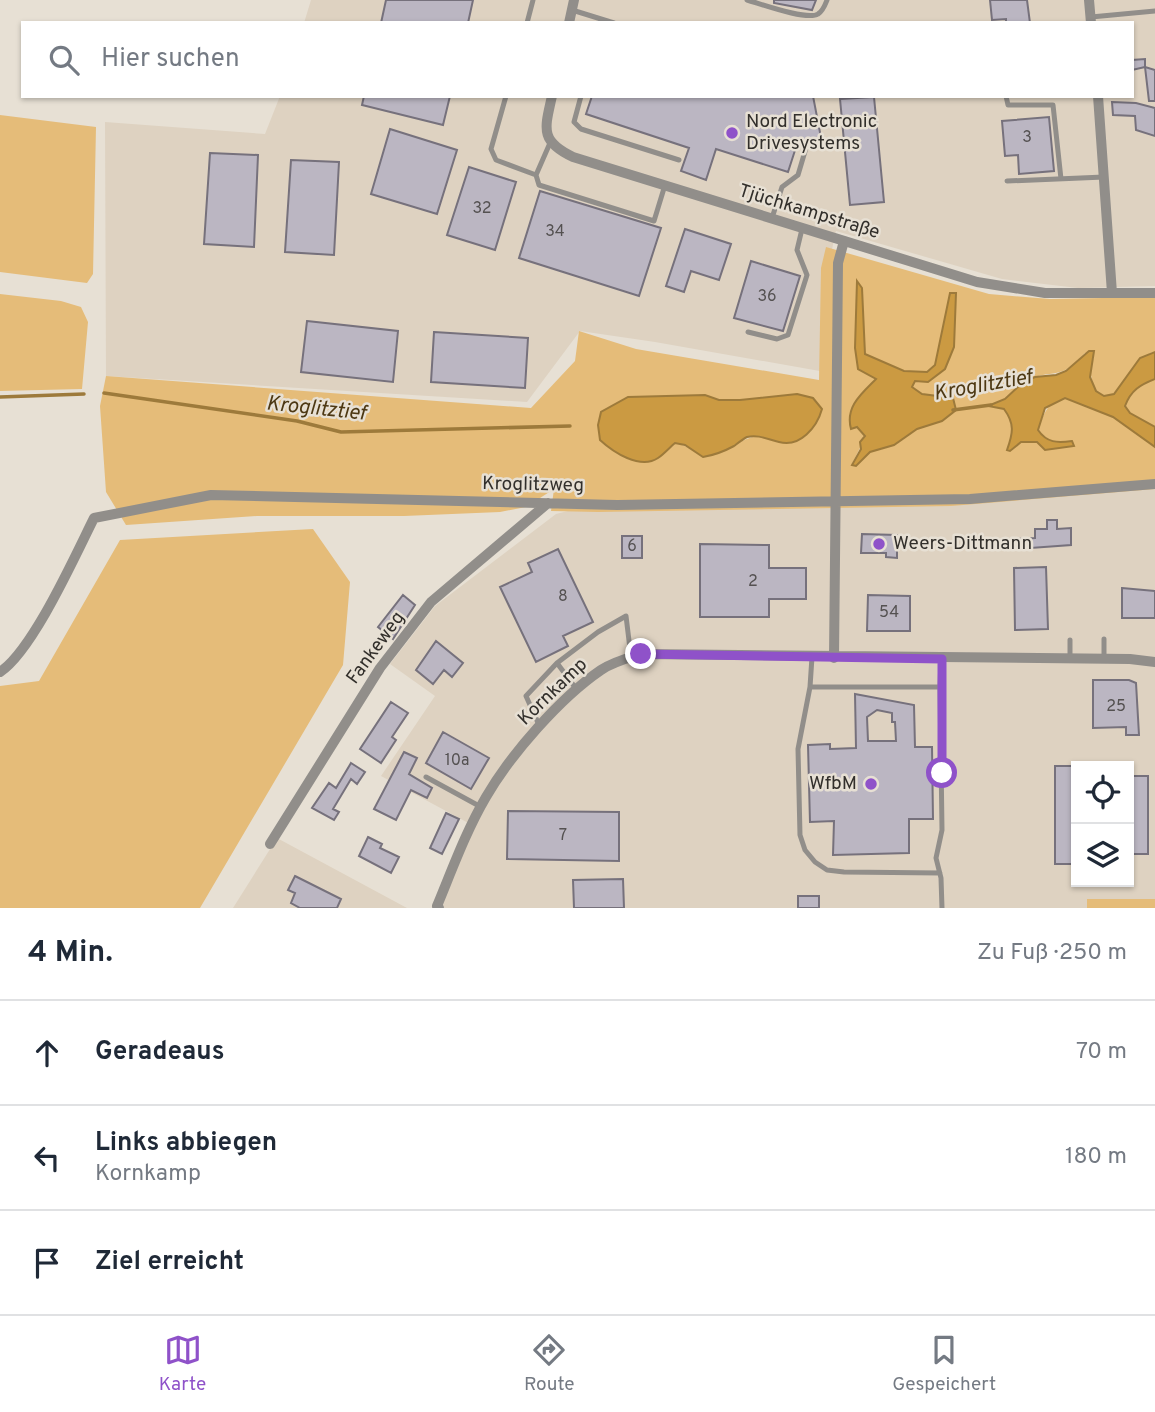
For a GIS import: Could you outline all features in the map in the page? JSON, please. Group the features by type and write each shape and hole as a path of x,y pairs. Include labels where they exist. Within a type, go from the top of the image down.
{"street":[{"path":"1089,0 1091,20"},
{"path":"550,143 546,124 552,98"},
{"path":"1098,98 1112,293"},
{"name":"Tjüchkampstraße","path":"550,143 559,151 573,157 957,277 1009,289 1045,293 1155,293"},
{"path":"834,658 838,263 844,241"},
{"name":"Kroglitzweg","path":"0,671 11,665 40,621 94,519 211,495 617,505 970,499 1155,484"},
{"name":"Fankeweg","path":"270,844 380,668 431,602 548,503"},
{"name":"Kornkamp","path":"435,907 481,807 503,769 577,690 602,669 631,657 641,654 834,658 1069,658 1155,663"}],"lane":[{"path":"528,21 533,0"},
{"path":"747,0 814,16 821,13 827,0"},
{"path":"573,5 601,21"},
{"path":"1091,20 1155,11"},
{"path":"505,98 491,149 496,160 536,175"},
{"path":"580,98 574,121 581,129 679,160"},
{"path":"1006,98 1008,105 1053,104 1061,179"},
{"path":"550,143 536,175 539,185 654,221 665,185"},
{"path":"772,218 782,187 798,175 806,148"},
{"path":"1007,181 1104,177"},
{"path":"748,332 777,340 789,335 807,275 797,250 802,227"},
{"path":"540,727 526,696 557,663 598,632 626,617 631,657"},
{"path":"1104,639 1104,659"},
{"path":"1069,658 1070,640"},
{"path":"812,657 810,687 798,749 800,835 805,850 815,862 827,870 940,873"},
{"path":"942,659 942,830 936,858 940,873 942,908"},
{"path":"557,663 577,690"},
{"path":"810,687 940,687"},
{"path":"426,777 481,807"}],"shaded area":[{"path":"311,0 1155,0 1155,286 1078,288 1002,279 836,231 831,254 831,373 580,331 527,402 106,376 105,122 265,134 279,98 1134,98 1134,21 305,21"},
{"path":"0,115 96,127 93,274 87,283 0,272"},
{"path":"826,247 989,294 1050,299 1155,297 1155,352 1150,353 1114,395 1104,396 1096,391 1091,374 1094,357 1085,353 1069,368 1026,381 1011,395 989,406 1004,409 1010,419 1012,434 1007,450 1021,442 1037,442 1045,450 1071,441 1052,441 1037,430 1049,406 1058,400 1065,398 1113,417 1155,447 1155,489 951,506 598,512 551,511 554,489 526,507 500,512 404,516 257,516 126,525 106,492 100,406 106,376 531,408 575,361 579,331 636,349 819,380 821,268","holes":["862,288 865,355 904,371 927,372 954,347 945,369 928,382 915,381 912,387 922,394 953,398 942,421 917,429 894,445 870,452 852,464 866,436 857,427 861,394 876,379 858,369 855,348","797,394 822,409 812,428 782,443 755,437 716,454 699,452 675,443 658,458 643,462 619,454 600,440 705,395 719,400 740,400"]},
{"path":"857,281 862,288 865,354 904,371 927,372 935,365 950,293 956,293 954,347 945,369 928,382 915,381 912,387 922,394 953,398 956,410 942,421 917,429 894,445 870,452 856,466 852,465 861,449 860,442 865,436 857,427 851,429 850,414 856,401 876,379 858,369 855,348"},
{"path":"0,294 61,301 81,307 88,322 82,389 0,391"},
{"path":"1089,351 1094,351 1090,377 1096,391 1104,396 1114,394 1140,358 1155,352 1155,379 1137,389 1125,406 1130,413 1155,427 1155,447 1113,417 1065,398 1045,408 1038,430 1049,440 1072,441 1074,446 1045,450 1037,442 1021,442 1010,451 1007,450 1012,434 1010,419 1004,409 988,406 1005,399 1022,383 1035,377 1066,371"},
{"path":"1155,379 1155,427 1130,413 1125,406 1137,389"},
{"path":"797,394 813,398 822,409 812,429 794,442 751,436 726,450 703,457 685,445 675,443 658,458 643,462 619,454 600,440 598,425 601,412 628,397 705,395 719,400 740,400"},
{"path":"1155,484 1155,908 439,908 472,825 381,776 435,696 390,664 435,606 556,514 580,508"},
{"path":"313,529 350,582 343,665 200,908 0,908 0,686 39,681 120,540"},
{"path":"277,838 407,908 233,908"},
{"path":"1087,899 1155,899 1155,908 1087,908"}],"building":[{"path":"386,0 473,0 468,21 381,21"},
{"path":"774,0 816,0 812,10 774,3"},
{"path":"990,0 1027,0 1030,21 992,20"},
{"path":"1145,59 1145,67 1134,70 1134,60"},
{"path":"1145,67 1155,70 1155,101 1149,101"},
{"path":"364,98 450,98 443,125 362,105"},
{"name":"Nord Electronic Drivesystems","path":"591,98 813,98 823,148 798,141 788,172 716,149 706,180 681,171 689,148 586,114"},
{"path":"874,98 884,202 850,205 840,99"},
{"path":"1112,102 1136,103 1155,108 1155,136 1136,130 1135,116 1113,115"},
{"path":"1049,117 1054,171 1019,174 1018,155 1005,156 1002,121"},
{"path":"390,129 457,150 437,214 371,194"},
{"path":"210,153 258,155 254,247 204,244"},
{"path":"291,160 339,162 334,255 285,252"},
{"path":"469,167 516,182 495,250 447,235"},
{"path":"540,191 661,228 639,296 519,258"},
{"path":"685,229 731,244 719,280 691,271 684,292 666,286"},
{"path":"751,261 800,276 783,331 734,318"},
{"path":"307,321 398,331 393,382 301,372"},
{"path":"434,332 528,338 525,388 431,382"},
{"path":"1047,520 1057,520 1057,529 1071,528 1071,545 1017,549 1017,539 1035,538 1035,529 1047,529"},
{"name":"Weers-Dittmann","path":"862,534 897,535 897,558 886,557 886,553 861,553"},
{"path":"622,536 642,536 642,558 622,558"},
{"path":"700,544 769,545 769,568 806,568 806,599 769,599 769,617 700,617"},
{"path":"558,549 593,622 563,636 568,646 536,662 500,587 532,572 528,563"},
{"path":"1046,567 1048,629 1015,630 1014,568"},
{"path":"1122,588 1155,591 1155,618 1122,618"},
{"path":"403,595 415,605 393,639 378,627"},
{"path":"868,595 910,596 910,631 867,631"},
{"path":"436,641 463,663 452,677 444,670 433,684 416,670"},
{"path":"1093,680 1129,680 1136,683 1139,735 1126,735 1126,727 1093,728"},
{"name":"WfbM","path":"855,694 914,705 915,747 932,747 933,819 909,819 909,853 833,855 834,821 810,822 808,745 830,744 830,749 856,748","holes":["877,710 892,713 896,741 868,741 867,717"]},
{"path":"391,702 408,713 392,737 396,740 381,763 360,749"},
{"path":"443,732 489,758 471,789 426,763"},
{"path":"404,752 417,758 409,774 432,788 427,798 411,790 396,820 374,809"},
{"path":"351,763 365,772 357,784 351,779 333,809 339,812 334,820 312,808 329,783 336,788"},
{"path":"1055,766 1071,766 1071,864 1055,864"},
{"path":"1134,776 1148,776 1148,854 1134,854"},
{"path":"508,811 619,812 619,861 507,859"},
{"path":"446,813 459,819 442,854 430,848"},
{"path":"368,837 382,844 380,848 399,857 391,873 359,856"},
{"path":"295,876 341,899 337,908 300,908 291,903 295,893 288,890"},
{"path":"623,879 624,908 574,908 573,880"},
{"path":"798,896 819,896 819,908 798,908"}],"waterway":[{"name":"Kroglitztief","path":"104,393 297,421 341,432 570,426"},
{"name":"Kroglitztief","path":"0,397 84,394"},
{"name":"Kroglitztief","path":"953,410 991,405"}],"place":[{"name":"Nord Electronic Drivesystems","path":"732,133"},
{"name":"Weers-Dittmann","path":"879,544"},
{"name":"WfbM","path":"871,784"}],"route":[{"path":"641,654 942,659 942,773"}]}
